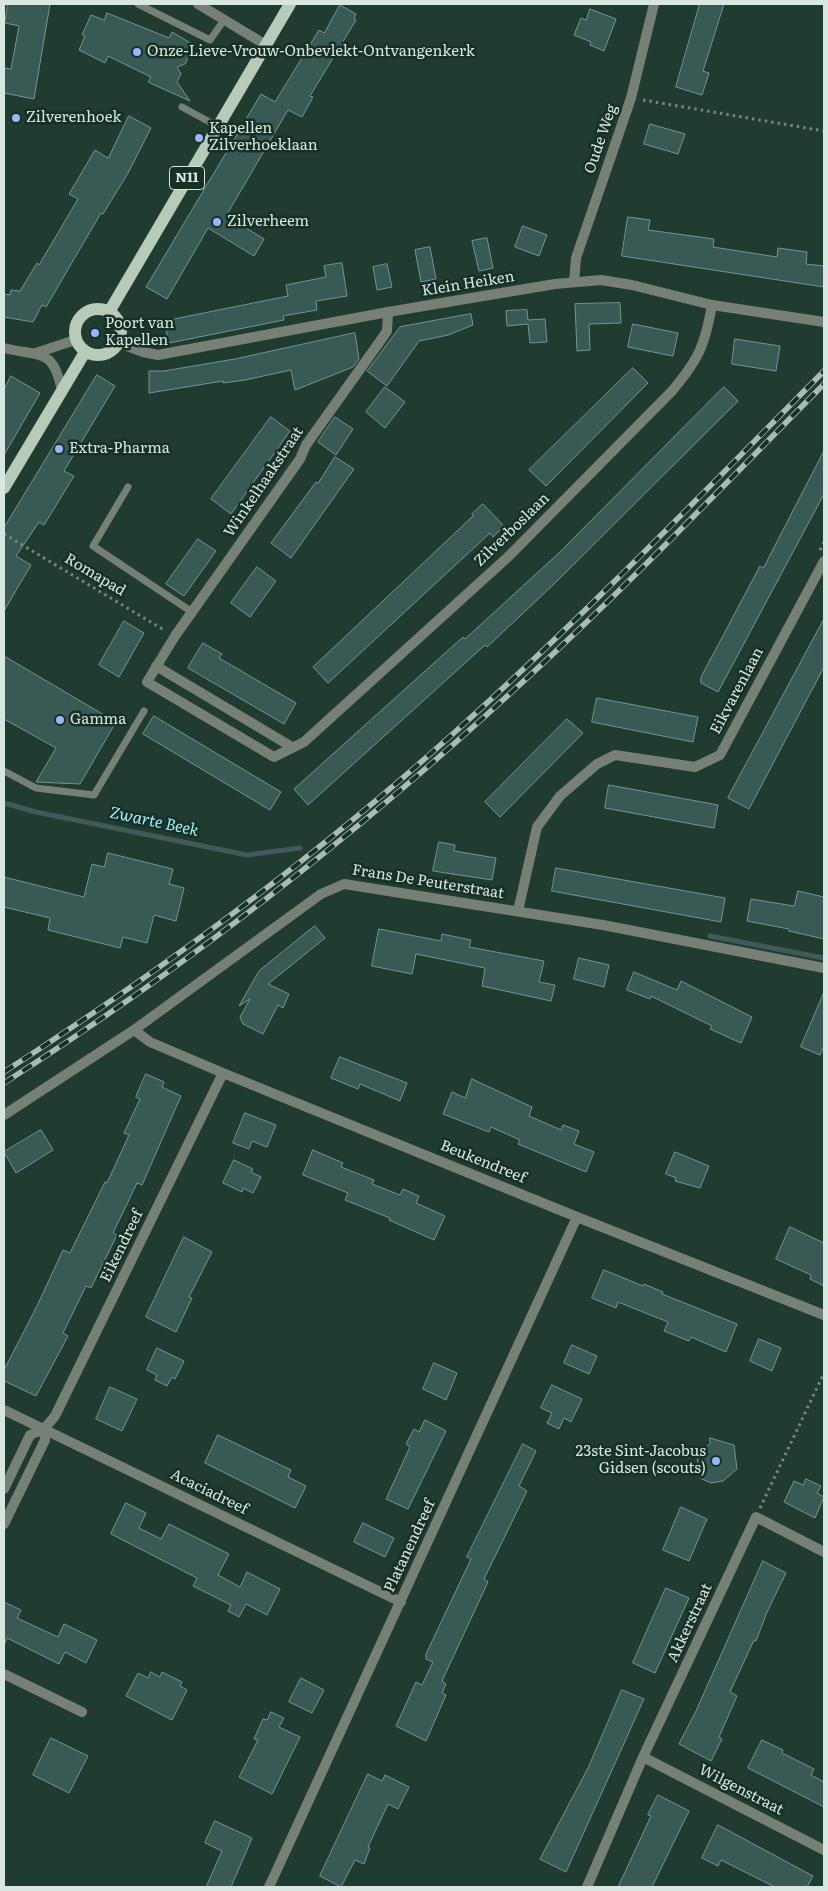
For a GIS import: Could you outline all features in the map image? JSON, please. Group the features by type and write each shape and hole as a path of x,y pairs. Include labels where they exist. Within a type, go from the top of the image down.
{"main road":[{"name":"N11","path":"109,312 290,4"},
{"path":"95,309 109,312 115,316 121,329 119,343 108,354 100,356 85,352 75,340 75,326 82,314 95,309"},
{"path":"4,488 85,352"}],"street":[{"path":"198,4 266,46"},
{"name":"Oude Weg","path":"574,282 576,258 631,98 654,4"},
{"name":"Klein Heiken","path":"119,343 143,352 158,355 388,312 574,282 601,280 632,285 712,304 824,322"},
{"name":"Zilverboslaan","path":"156,666 147,682 274,757 304,742 508,556 672,391 692,368 700,353 712,304"},
{"name":"Winkelhaakstraat","path":"156,666 175,636 300,459 306,444 384,337 387,331 388,312"},
{"path":"36,352 75,340"},
{"path":"4,348 36,352 47,357 56,368 62,391"},
{"name":"Eikvarenlaan","path":"518,911 537,827 560,796 597,764 615,756 695,766 720,755 824,560"},
{"path":"156,666 292,747"},
{"name":"Frans De Peuterstraat","path":"4,1115 134,1030 321,894 344,884 603,925 824,968"},
{"name":"Beukendreef","path":"134,1030 150,1042 223,1073 576,1217 824,1315"},
{"name":"Eikendreef","path":"4,1488 30,1435 44,1429 55,1416 223,1073"},
{"name":"Platanendreef","path":"270,1887 576,1217"},
{"name":"Acaciadreef","path":"4,1410 401,1602"},
{"name":"Eikendreef","path":"4,1524 45,1440 44,1429"},
{"path":"756,1517 824,1552"},
{"name":"Akkerstraat","path":"586,1887 644,1757 756,1517"},
{"path":"4,1674 82,1712"},
{"name":"Wilgenstraat","path":"644,1757 824,1850"}],"lane":[{"path":"138,4 210,40 224,20"},
{"path":"182,107 217,126"},
{"path":"128,487 93,546 192,612"},
{"path":"4,771 36,788 94,795 144,711"}],"path":[{"path":"631,98 824,131"},
{"name":"Romapad","path":"4,534 175,636"},
{"path":"820,550 824,542"},
{"path":"756,1517 824,1373"}],"building":[{"path":"8,4 50,4 34,99 4,93 4,68 11,69 19,26 5,23"},
{"path":"700,4 724,4 703,71 709,73 702,95 676,87"},
{"path":"340,5 356,14 354,19 356,20 310,96 313,97 302,117 288,110 226,216 264,239 254,256 208,228 167,299 146,287 261,94 275,102 319,30 324,33"},
{"path":"590,9 616,19 604,51 590,45 591,42 574,35 581,18 586,20"},
{"name":"Onze-Lieve-Vrouw-Onbevlekt-Ontvangenkerk","path":"107,13 169,38 172,32 194,45 185,64 177,67 181,74 177,82 190,101 148,82 151,77 108,56 105,63 79,50 85,36 82,35 91,15 104,20"},
{"path":"129,116 151,128 128,173 103,214 101,213 46,307 42,305 33,322 4,317 4,294 10,295 11,290 20,291 37,263 39,265 78,199 69,194 95,150 108,158"},
{"path":"650,124 685,134 678,154 644,144"},
{"path":"628,217 650,220 648,230 714,239 713,247 777,257 778,248 807,252 806,264 824,266 824,287 622,256"},
{"path":"523,226 547,235 539,256 515,247"},
{"path":"487,238 493,268 479,271 472,241"},
{"path":"430,247 436,279 421,282 415,250"},
{"path":"342,263 347,296 316,301 317,310 283,316 284,320 169,343 164,321 288,296 286,285 326,277 324,266"},
{"path":"387,264 392,287 377,290 373,267"},
{"path":"620,303 621,323 589,324 590,350 577,351 575,304"},
{"path":"527,310 528,320 545,319 547,342 530,343 528,324 507,326 506,311"},
{"path":"471,314 473,325 448,335 419,341 387,386 367,371 400,327"},
{"path":"633,324 678,333 673,356 628,347"},
{"path":"355,333 359,359 353,367 295,390 291,370 245,380 223,383 223,381 149,393 149,371 164,371 235,359"},
{"path":"735,339 780,346 776,371 732,364"},
{"path":"633,368 648,383 546,486 529,470"},
{"path":"97,375 115,386 64,471 74,476 44,525 39,522 16,556 31,565 4,611 4,528"},
{"path":"11,376 40,393 4,455 4,390"},
{"path":"385,387 405,402 385,428 366,412"},
{"path":"724,387 738,401 553,585 487,647 485,645 308,805 294,789 463,637 465,639 560,552"},
{"path":"271,417 290,431 231,514 211,499"},
{"path":"335,417 353,429 336,455 318,442"},
{"path":"824,451 824,494 718,692 701,683 701,677 760,566 763,568"},
{"path":"335,457 354,469 291,558 271,543 316,482 318,483"},
{"path":"483,504 504,526 493,537 490,533 328,683 313,667 473,516 472,514"},
{"path":"198,539 216,551 184,596 166,584"},
{"path":"257,567 276,581 250,617 231,603"},
{"path":"824,619 824,667 749,809 728,798"},
{"path":"124,621 144,633 119,677 99,665"},
{"path":"203,643 222,654 219,658 296,703 284,724 188,668"},
{"name":"Gamma","path":"4,656 116,722 80,784 36,782 56,748 4,719"},
{"path":"597,698 698,717 693,742 592,722"},
{"path":"154,716 281,792 270,810 143,734"},
{"path":"567,719 583,733 500,817 485,802"},
{"path":"609,785 718,805 714,828 605,808"},
{"path":"439,842 455,845 454,851 496,858 492,880 433,871"},
{"path":"108,853 173,869 169,884 184,888 176,921 154,915 147,943 123,937 120,948 48,930 50,918 4,907 4,877 84,897 92,864 104,867"},
{"path":"556,868 725,898 721,922 552,891"},
{"path":"798,891 824,897 824,939 789,931 789,929 747,921 751,899 794,906"},
{"path":"315,926 325,938 268,984 289,994 283,1008 278,1005 263,1034 243,1024 240,1017 250,999 239,1006 259,971"},
{"path":"379,929 441,941 442,934 471,940 469,947 544,961 539,982 555,985 551,1001 482,986 485,968 416,954 412,974 372,966"},
{"path":"579,958 609,965 604,987 574,979"},
{"path":"634,972 677,990 681,981 752,1017 741,1043 710,1029 712,1026 651,996 650,999 627,990"},
{"path":"824,992 824,1046 820,1055 801,1047"},
{"path":"340,1057 407,1083 400,1101 360,1084 358,1089 331,1078"},
{"path":"146,1074 164,1082 162,1087 181,1096 142,1185 137,1183 113,1233 117,1235 91,1288 86,1286 63,1333 68,1336 36,1396 4,1381 4,1370 63,1250 70,1253 105,1182 107,1183 129,1135 124,1133 140,1099 136,1097"},
{"path":"472,1079 532,1107 529,1116 561,1130 563,1125 579,1131 574,1144 594,1152 586,1172 518,1144 520,1140 491,1127 489,1132 443,1114 452,1092 465,1098"},
{"path":"245,1113 276,1125 267,1147 252,1141 249,1149 233,1143"},
{"path":"41,1130 53,1150 16,1173 4,1152"},
{"path":"313,1150 343,1163 341,1167 374,1180 372,1184 400,1195 403,1189 419,1196 416,1203 445,1216 434,1240 389,1220 390,1218 345,1200 348,1193 303,1175"},
{"path":"675,1152 709,1166 700,1188 675,1181 676,1178 666,1174"},
{"path":"234,1160 253,1169 251,1172 261,1177 253,1193 243,1188 242,1192 223,1183"},
{"path":"790,1227 824,1243 824,1286 810,1279 811,1275 776,1259"},
{"path":"184,1237 212,1252 189,1297 192,1298 176,1332 146,1317"},
{"path":"604,1270 643,1286 644,1284 663,1292 662,1294 737,1324 726,1352 691,1337 689,1341 664,1331 668,1322 618,1302 616,1308 592,1298"},
{"path":"759,1339 781,1348 772,1371 750,1361"},
{"path":"572,1345 597,1356 589,1374 564,1363"},
{"path":"157,1348 184,1361 175,1379 172,1377 167,1386 155,1380 157,1375 147,1370"},
{"path":"434,1363 457,1373 446,1400 423,1389"},
{"path":"552,1385 582,1399 571,1422 564,1418 559,1429 547,1423 552,1413 541,1408"},
{"path":"110,1387 137,1399 122,1431 96,1419"},
{"path":"425,1420 446,1431 408,1509 386,1499 410,1447 406,1444 414,1429 419,1432"},
{"path":"218,1435 291,1470 288,1477 306,1486 295,1508 205,1463"},
{"name":"23ste Sint-Jacobus Gidsen (scouts)","path":"710,1438 734,1445 737,1469 723,1481 711,1483 700,1478 697,1457 701,1450 710,1444"},
{"path":"523,1444 536,1451 519,1486 527,1491 484,1579 488,1582 442,1681 446,1684 442,1693 446,1695 426,1741 396,1726 416,1682 422,1685 433,1662 426,1659 426,1654 471,1559 467,1557"},
{"path":"806,1479 821,1486 817,1493 824,1497 815,1518 784,1502 794,1481 803,1485"},
{"path":"126,1503 146,1513 139,1528 161,1539 169,1524 229,1554 218,1575 240,1587 247,1572 280,1589 267,1615 246,1604 239,1617 228,1611 231,1605 193,1586 197,1578 111,1534"},
{"path":"681,1507 707,1519 689,1561 663,1550"},
{"path":"363,1523 394,1538 385,1557 354,1542"},
{"path":"763,1561 786,1573 767,1612 756,1641 754,1640 730,1692 737,1696 719,1737 722,1739 711,1761 679,1744 696,1711"},
{"path":"666,1588 689,1598 655,1673 633,1663"},
{"path":"4,1602 21,1610 17,1618 58,1637 64,1624 97,1640 86,1663 65,1652 59,1664 7,1638 4,1645"},
{"path":"151,1672 160,1677 162,1672 182,1682 180,1686 187,1690 172,1720 126,1696 138,1673 148,1678"},
{"path":"301,1678 324,1690 312,1713 289,1702"},
{"path":"622,1690 644,1699 566,1872 540,1859 588,1768"},
{"path":"271,1712 284,1718 279,1727 300,1737 272,1794 239,1777 258,1740 254,1739 263,1719 267,1720"},
{"path":"51,1738 88,1756 69,1793 33,1775"},
{"path":"762,1740 783,1750 782,1753 814,1769 811,1775 824,1782 824,1807 748,1768"},
{"path":"368,1774 382,1781 385,1775 409,1787 398,1809 388,1804 368,1847 370,1848 364,1864 355,1860 341,1887 320,1876"},
{"path":"658,1795 689,1811 652,1887 618,1887 651,1816 648,1815"},
{"path":"215,1821 252,1838 231,1887 206,1887 222,1851 205,1843"},
{"path":"718,1825 813,1876 807,1887 775,1887 721,1860 718,1866 702,1858"}],"waterway":[{"name":"Zwarte Beek","path":"4,803 36,812 247,855 300,848"},
{"name":"Zwarte Beek","path":"710,936 824,958"}],"railway":[{"path":"4,1072 179,953 292,868 402,779 550,644 688,509 824,371"},
{"path":"4,1083 72,1039 204,946 394,796 515,689 594,615 824,384"}],"place":[{"name":"Onze-Lieve-Vrouw-Onbevlekt-Ontvangenkerk","path":"137,52"},
{"name":"Zilverenhoek","path":"16,118"},
{"name":"Kapellen Zilverhoeklaan","path":"199,138"},
{"name":"Zilverheem","path":"217,222"},
{"name":"Poort van Kapellen","path":"95,333"},
{"name":"Extra-Pharma","path":"59,449"},
{"name":"Gamma","path":"60,720"},
{"name":"23ste Sint-Jacobus Gidsen (scouts)","path":"716,1461"}]}
